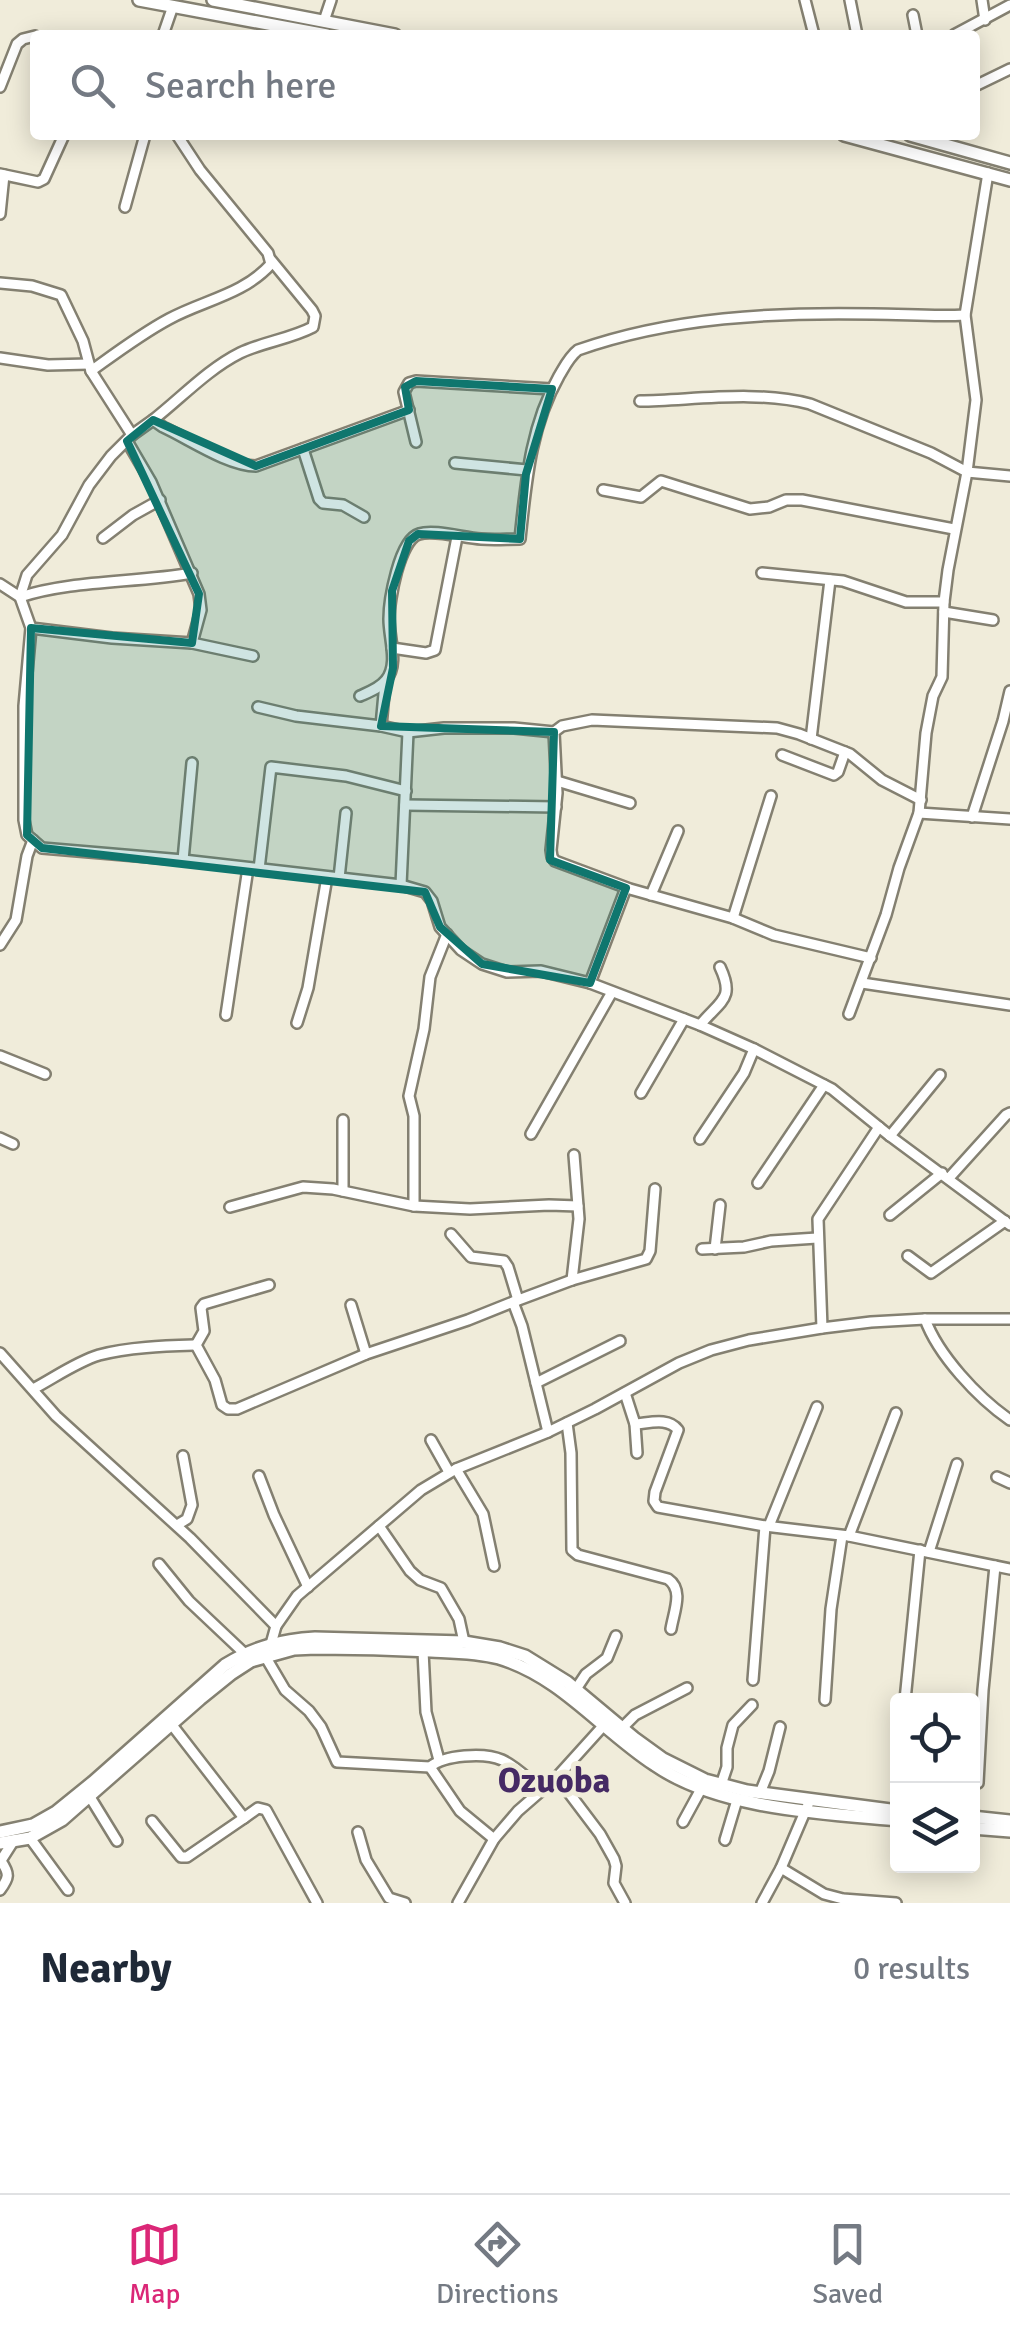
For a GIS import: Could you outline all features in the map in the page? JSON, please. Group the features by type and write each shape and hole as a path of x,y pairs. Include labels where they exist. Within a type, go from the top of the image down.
{"main road":[{"path":"139,0 301,30"},
{"path":"213,0 370,30"},
{"path":"863,140 1010,180"},
{"path":"936,140 1010,163"},
{"path":"0,1832 30,1838 62,1820 231,1674 268,1650 315,1638 464,1642 500,1648 525,1656 576,1689 681,1770 721,1785 890,1819"},
{"path":"0,1843 56,1812 225,1665 244,1653 316,1648 482,1655 522,1667 562,1689 657,1767 701,1790 736,1800 890,1810"},
{"path":"980,1818 1010,1821"},
{"path":"980,1829 1010,1831"}],"street":[{"path":"324,21 332,0"},
{"path":"804,0 813,30"},
{"path":"850,0 856,30"},
{"path":"982,0 986,20"},
{"path":"166,30 173,6"},
{"path":"965,30 1010,6"},
{"path":"913,15 916,30"},
{"path":"0,87 17,44 30,37"},
{"path":"980,84 1010,70"},
{"path":"0,214 2,174 38,182 44,179 62,140"},
{"path":"125,208 144,140"},
{"path":"180,140 312,310 313,327 226,361 130,438 110,456 62,535 27,574 20,597 30,628 24,706 27,835 42,848 333,877 401,885 425,892 440,927 461,950 482,964 508,972 541,972 590,983 754,1049 824,1085 1008,1223 931,1273 908,1256"},
{"path":"850,1014 919,813 926,734 933,696 942,677 944,607 976,400 965,315 988,173"},
{"path":"0,358 90,368 170,318 248,284 268,268 271,260"},
{"path":"0,283 32,286 61,295 90,368 130,438 192,573 202,604 192,644"},
{"path":"381,726 385,683 392,668 392,591 409,541 418,534 520,540 534,439 552,389 578,350 654,330 746,316 965,315"},
{"path":"416,442 405,387 416,381 552,389"},
{"path":"640,401 789,399 931,453 967,472 1010,476"},
{"path":"153,420 246,466 256,466 410,410"},
{"path":"303,449 319,500 343,505 364,517"},
{"path":"455,463 527,470"},
{"path":"603,490 641,497 660,481 750,509 802,500 954,530"},
{"path":"104,538 160,500"},
{"path":"392,648 426,653 435,650 457,537"},
{"path":"20,597 40,590 192,573"},
{"path":"762,573 844,581 906,602 994,620"},
{"path":"811,739 830,580"},
{"path":"0,584 20,597"},
{"path":"30,628 192,644 254,656"},
{"path":"360,696 385,683"},
{"path":"972,817 1010,692"},
{"path":"258,707 408,732 514,728 554,732 562,726 592,720 776,728 856,757 882,780 921,800"},
{"path":"401,885 408,732"},
{"path":"554,732 556,807 552,857 561,864 626,888 734,918 774,935 871,958"},
{"path":"782,755 834,775 845,752"},
{"path":"184,860 192,762"},
{"path":"226,1016 271,766 346,776 406,792"},
{"path":"556,782 630,803"},
{"path":"734,918 772,796"},
{"path":"405,805 556,807"},
{"path":"297,1023 346,813"},
{"path":"919,813 1010,819"},
{"path":"651,895 678,831"},
{"path":"0,945 16,920 27,856 34,840"},
{"path":"590,983 626,888"},
{"path":"414,1206 414,1116 409,1096 424,1029 430,977 447,934"},
{"path":"700,1025 728,993 720,966"},
{"path":"862,983 1010,1005"},
{"path":"531,1134 612,992"},
{"path":"641,1093 684,1019"},
{"path":"700,1139 744,1073 754,1049"},
{"path":"0,1056 45,1074"},
{"path":"890,1136 940,1074"},
{"path":"758,1183 824,1085"},
{"path":"890,1214 945,1176 1010,1114"},
{"path":"343,1120 343,1191"},
{"path":"822,1328 820,1214 879,1127"},
{"path":"0,1138 13,1144"},
{"path":"572,1280 578,1206 574,1155"},
{"path":"230,1206 303,1187 414,1206 470,1210 578,1206"},
{"path":"196,1345 215,1380 222,1404 237,1409 366,1354 572,1280 646,1259 655,1190"},
{"path":"715,1249 720,1204"},
{"path":"451,1234 471,1258 504,1261 508,1267 548,1432"},
{"path":"702,1249 818,1238"},
{"path":"196,1345 204,1331 204,1304 268,1284"},
{"path":"351,1304 366,1354"},
{"path":"926,1319 944,1354 989,1404 1010,1420"},
{"path":"542,1790 503,1760 487,1756 454,1757 430,1767 337,1762 321,1727 285,1690 268,1650 276,1626 297,1596 422,1490 453,1470 567,1423 679,1362 749,1340 822,1328 926,1319 1010,1319"},
{"path":"536,1383 620,1341"},
{"path":"33,1390 102,1354 196,1345"},
{"path":"0,1353 56,1416 177,1525 276,1626"},
{"path":"624,1393 635,1424 636,1453"},
{"path":"753,1680 767,1526 817,1408"},
{"path":"824,1700 831,1610 845,1536 896,1413"},
{"path":"635,1424 671,1422 678,1430 655,1492 658,1507 845,1536 1010,1569"},
{"path":"567,1423 572,1550 676,1584 671,1628"},
{"path":"431,1440 483,1514 494,1566"},
{"path":"177,1525 187,1520 192,1505 183,1456"},
{"path":"906,1693 924,1551 957,1464"},
{"path":"259,1476 308,1587"},
{"path":"996,1477 1010,1482"},
{"path":"380,1526 410,1571 420,1580 441,1588 459,1619 464,1642"},
{"path":"159,1564 189,1601 244,1653"},
{"path":"980,1746 995,1566"},
{"path":"576,1689 586,1674 606,1658 616,1636"},
{"path":"423,1651 426,1712 439,1760"},
{"path":"622,1728 634,1714 687,1688"},
{"path":"721,1785 733,1725 752,1705"},
{"path":"172,1725 244,1818"},
{"path":"472,1903 460,1899 494,1840 604,1726"},
{"path":"760,1793 780,1726"},
{"path":"503,1760 506,1746"},
{"path":"430,1767 460,1811 494,1840"},
{"path":"556,1777 614,1858 614,1883 625,1903"},
{"path":"683,1822 701,1790"},
{"path":"90,1797 118,1841"},
{"path":"724,1840 736,1800"},
{"path":"762,1903 808,1805"},
{"path":"152,1821 181,1858 258,1808 266,1810 317,1903"},
{"path":"358,1832 366,1860 389,1898 405,1903"},
{"path":"0,1890 8,1873 0,1862 15,1836"},
{"path":"30,1838 68,1890"},
{"path":"781,1868 824,1894 896,1903"}],"highlighted area":[{"path":"416,381 552,389 526,474 520,539 418,534 409,541 392,591 393,668 381,726 554,732 550,860 626,888 590,983 482,964 440,927 425,892 42,848 27,835 31,628 192,643 199,594 127,441 153,420 256,466 409,410 405,387"}],"district":[{"name":"Ozuoba","path":"554,1780"}]}
